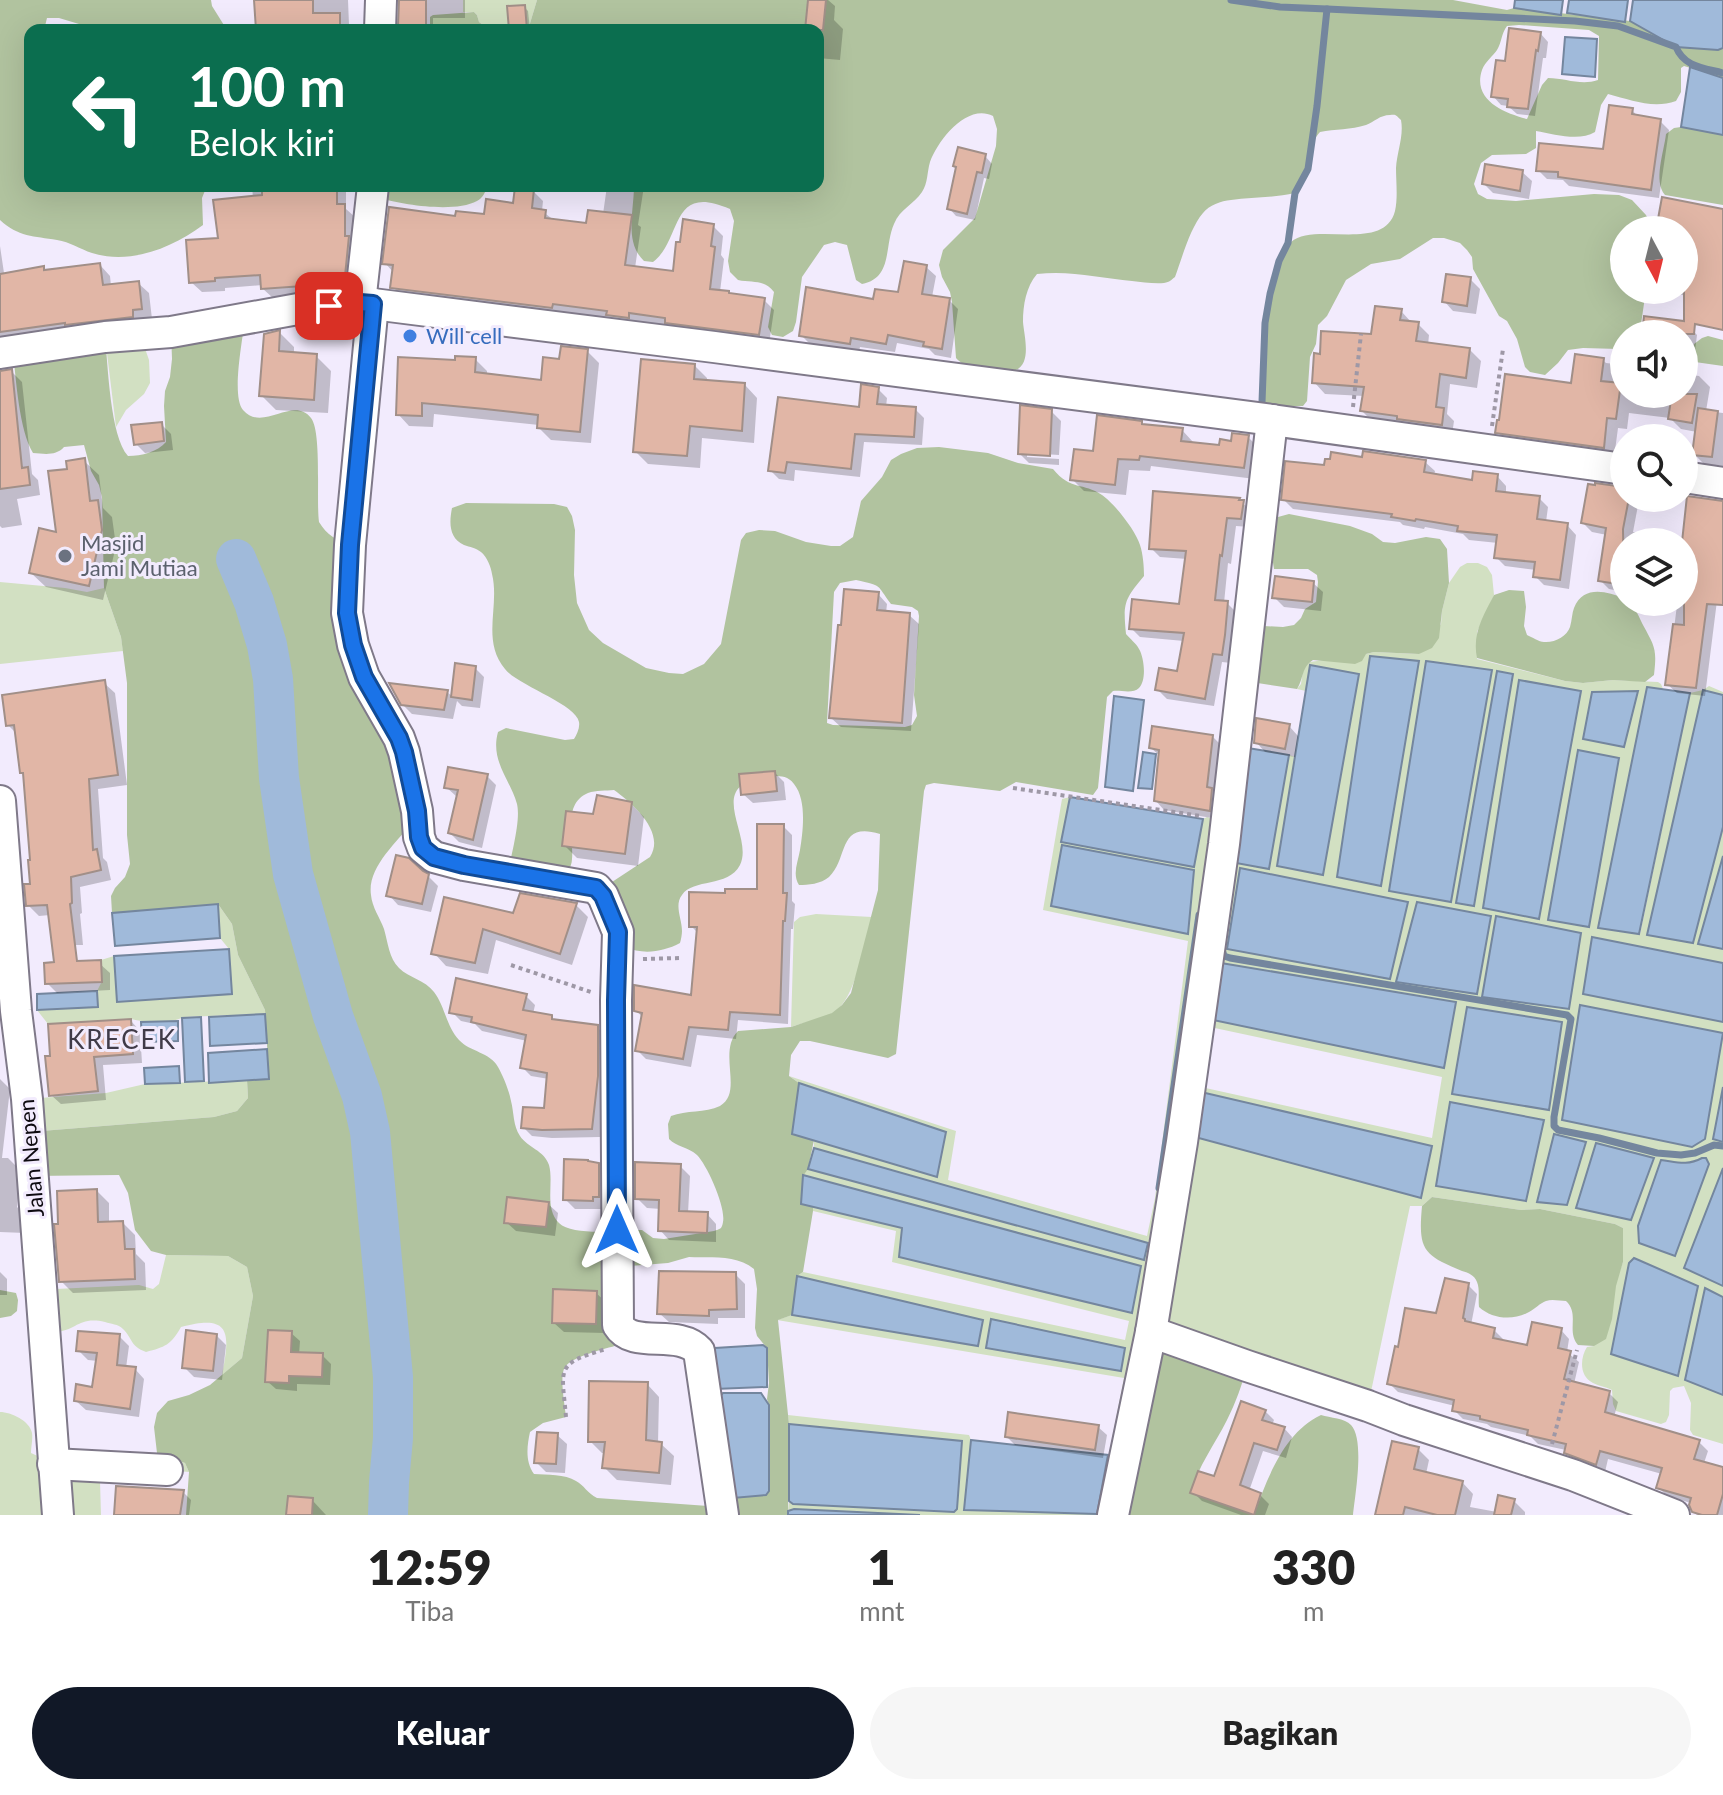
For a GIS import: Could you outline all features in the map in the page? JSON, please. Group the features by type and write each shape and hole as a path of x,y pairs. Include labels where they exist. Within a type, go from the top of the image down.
{"street":[{"path":"380,24 381,0"},
{"path":"373,192 347,613 353,645 364,677 404,752 423,848 434,857 464,865 596,888 603,896 618,932 618,1325 627,1335 691,1343 699,1351 723,1515"},
{"path":"0,353 105,337 171,332 298,309 366,304 1272,420 1610,467"},
{"path":"1113,1515 1151,1332 1182,1142 1227,823 1272,420"},
{"path":"1698,479 1723,483"},
{"name":"Jalan Nepen","path":"0,801 8,1012 27,1099 58,1515"},
{"path":"1151,1332 1546,1466 1674,1515"},
{"path":"53,1464 167,1470"}],"path":[{"path":"1350,431 1361,334"},
{"path":"1489,451 1503,349"},
{"path":"1013,788 1193,815 1227,823"},
{"path":"617,959 680,958"},
{"path":"511,965 616,1000"},
{"path":"566,1417 565,1367 589,1354 618,1345 627,1335"},
{"path":"1546,1466 1577,1350"}],"green space":[{"path":"0,0 211,0 223,24 79,24 47,18 46,24 24,24 24,192 204,192 203,225 164,247 121,257 92,253 62,241 27,235 13,230 0,220"},
{"path":"463,0 537,0 530,24 523,24 507,7 508,24 482,24 474,12 463,12"},
{"path":"537,0 1453,0 1507,10 1514,8 1630,21 1676,47 1723,48 1723,78 1684,66 1681,68 1681,92 1676,101 1650,104 1608,94 1601,105 1595,132 1574,137 1536,131 1536,148 1526,154 1492,155 1481,163 1474,184 1478,194 1487,199 1516,201 1594,194 1619,195 1632,200 1646,216 1610,216 1610,304 1644,304 1642,320 1610,320 1610,349 1568,350 1545,375 1530,372 1525,367 1517,339 1507,321 1499,316 1473,269 1472,257 1467,250 1460,243 1433,238 1400,259 1371,264 1346,280 1327,316 1318,325 1316,344 1310,357 1307,401 1303,406 1276,406 1262,402 1270,294 1282,255 1291,242 1302,236 1363,234 1377,231 1388,224 1396,206 1396,168 1402,132 1401,120 1396,115 1383,116 1360,127 1320,132 1312,145 1305,176 1295,193 1227,201 1208,208 1194,227 1175,277 1168,282 1037,274 1025,303 1026,355 1021,366 1010,371 972,367 956,358 952,302 939,265 943,250 975,218 996,146 997,129 993,116 983,113 973,115 947,134 930,162 922,192 894,224 883,268 872,281 862,284 856,280 847,245 835,242 824,245 802,277 796,322 793,331 783,337 772,335 768,327 774,292 762,283 738,280 730,272 728,261 734,221 730,209 710,203 696,203 687,208 653,262 644,261 638,254 632,237 634,192 824,192 824,24 530,24","holes":["1519,25 1589,30 1599,36 1598,80 1579,82 1548,78 1527,119 1492,104 1480,80 1482,70 1497,50 1507,26"]},
{"path":"474,12 482,24 430,24 433,15"},
{"path":"1681,127 1723,135 1723,205 1665,195 1660,174 1666,134"},
{"path":"379,192 485,192 477,201 456,207 415,205 380,198"},
{"path":"245,319 238,380 243,410 260,418 296,410 311,418 318,451 319,522 332,536 350,545 347,613 412,823 391,847 373,875 373,904 396,964 434,992 459,1040 490,1058 498,1067 509,1092 518,1132 549,1165 554,1217 559,1223 575,1230 642,1230 653,1238 664,1239 714,1231 721,1227 722,1207 706,1168 697,1155 669,1139 671,1116 714,1108 727,1100 731,1082 730,1050 738,1031 791,1027 832,1013 851,993 878,890 880,834 866,831 850,837 829,877 818,883 799,885 796,872 803,816 798,791 792,781 785,777 751,780 739,788 734,798 743,853 740,865 727,877 687,890 679,903 680,943 653,951 625,947 603,896 612,882 650,857 654,847 654,838 645,819 614,790 588,793 575,805 571,822 572,861 568,871 508,873 518,811 499,761 498,732 506,728 565,740 574,739 579,722 568,708 512,675 498,658 492,635 494,586 491,568 481,552 455,538 451,524 452,508 466,503 554,504 567,507 575,530 577,603 589,630 603,643 646,668 683,674 704,664 721,644 741,540 746,533 775,531 806,542 840,546 853,537 861,501 882,477 891,460 917,448 939,447 988,453 1018,463 1053,469 1066,481 1095,491 1107,499 1138,539 1144,576 1126,602 1125,615 1126,634 1138,647 1142,657 1143,680 1136,690 1113,691 1107,697 1098,788 1093,795 1016,782 1000,791 934,783 926,785 896,1054 888,1058 800,1041 791,1055 789,1076 799,1083 792,1134 814,1140 808,1169 803,1176 801,1204 813,1207 813,1211 803,1272 797,1276 792,1315 778,1320 789,1424 788,1515 186,1515 189,1472 185,1463 157,1453 154,1427 157,1413 168,1401 210,1385 242,1358 253,1296 247,1267 228,1256 166,1255 151,1251 135,1230 128,1193 119,1175 33,1176 29,1132 214,1117 237,1111 248,1098 247,1080 269,1079 265,1010 238,955 232,924 218,904 112,913 111,896 130,864 127,835 127,683 121,637 104,588 102,497 84,445 64,447 50,454 33,453 21,418 13,352 105,337 117,433 128,456 139,455 154,451 166,442 164,406 172,359 171,332","holes":["856,580 878,587 891,604 918,611 914,695 917,716 912,725 827,723 834,592 840,583","689,1257 731,1259 754,1269 757,1289 755,1328 757,1336 767,1348 769,1490 728,1493 722,1507 597,1498 572,1479 534,1474 528,1459 530,1432 543,1423 566,1417 562,1384 565,1367 582,1356 618,1345 617,1267 668,1263"]},
{"path":"140,334 149,360 150,383 144,394 126,410 116,427 105,337"},
{"path":"1708,336 1723,340 1723,366 1698,362 1698,341"},
{"path":"1289,514 1350,526 1383,542 1426,537 1440,539 1447,549 1449,583 1439,638 1432,648 1419,654 1374,652 1366,654 1362,661 1355,664 1313,660 1297,689 1251,682 1263,626 1294,625 1305,609 1316,602 1317,575 1308,569 1274,569 1274,529 1278,517"},
{"path":"1478,563 1487,567 1492,575 1494,595 1477,632 1477,659 1565,681 1658,682 1663,689 1648,687 1598,928 1640,934 1690,693 1709,686 1723,692 1723,695 1703,691 1647,934 1693,943 1723,827 1723,856 1698,944 1723,949 1723,963 1593,937 1584,994 1723,1022 1723,1033 1580,1005 1562,1120 1692,1146 1705,1139 1723,1034 1723,1087 1713,1139 1723,1142 1723,1168 1685,1267 1723,1286 1723,1297 1705,1289 1685,1379 1723,1395 1723,1444 1693,1435 1690,1430 1691,1403 1684,1386 1670,1391 1669,1415 1666,1422 1661,1424 1616,1411 1612,1390 1593,1383 1585,1376 1583,1356 1587,1347 1594,1346 1623,1262 1623,1228 1540,1209 1521,1210 1432,1197 1422,1206 1410,1206 1368,1406 1247,1366 1113,1515 788,1511 789,1502 954,1512 957,1508 962,1441 789,1424 788,1415 969,1435 964,1510 1097,1514 1124,1378 777,1320 792,1315 977,1346 982,1320 797,1276 803,1272 1125,1340 1129,1321 892,1262 896,1231 813,1211 813,1207 902,1228 899,1256 1140,1266 803,1175 808,1169 1144,1260 1147,1243 814,1148 814,1140 937,1177 946,1133 799,1083 789,1076 956,1131 948,1180 1147,1236 1155,1198 1188,941 1043,910 1062,799 1070,797 1062,842 1194,867 1203,819 1207,817 1221,822 1269,869 1289,755 1295,757 1277,866 1359,674 1311,665 1306,691 1297,689 1303,669 1310,662 1374,652 1419,654 1441,624 1449,583 1460,567","holes":["1370,656 1419,661 1380,885 1337,877","1497,671 1474,905 1456,902","1578,750 1619,758 1589,927 1549,919","1221,963 1456,1002 1444,1067","1210,1027 1442,1077 1432,1138 1201,1087","1195,1137 1431,1146 1420,1198","1671,1161 1709,1164 1674,1255","991,1319 1124,1348 986,1348"]},
{"path":"0,582 87,592 104,588 123,651 0,664"},
{"path":"1509,590 1524,591 1527,635 1548,642 1566,633 1574,608 1583,596 1596,592 1610,593 1610,616 1639,616 1653,644 1654,675 1645,682 1613,680 1583,683 1477,658 1477,633 1494,595"},
{"path":"218,904 232,924 238,955 265,1014 184,1017 158,1022 131,1019 48,1024 37,1010 98,1007 101,960 114,956 117,1001 229,949 220,938"},
{"path":"816,914 872,917 858,970 841,1006 833,1013 791,1027 794,922 800,917"},
{"path":"247,1080 248,1098 237,1111 214,1117 29,1132 27,1099 106,1093 145,1084"},
{"path":"1432,1197 1521,1210 1540,1209 1623,1228 1623,1262 1606,1339 1594,1346 1578,1345 1573,1334 1572,1311 1566,1301 1546,1301 1523,1315 1510,1318 1490,1314 1479,1307 1474,1278 1431,1255 1423,1242 1422,1206"},
{"path":"166,1255 228,1256 247,1267 253,1296 242,1358 222,1375 226,1338 224,1330 218,1325 198,1323 181,1327 167,1344 146,1352 134,1345 121,1327 105,1322 83,1322 55,1332 56,1289 139,1285 153,1289 159,1284"},
{"path":"0,1290 16,1293 17,1311 11,1316 0,1318"},
{"path":"1151,1332 1247,1366 1233,1407 1202,1464 1191,1493 1254,1515 1113,1515"},
{"path":"0,1412 24,1421 32,1433 31,1453 53,1463 64,1456 156,1461 157,1453 185,1463 189,1472 167,1470 100,1481 101,1515 0,1515"},
{"path":"1321,1415 1351,1425 1358,1443 1353,1515 1254,1515 1278,1458 1297,1433"}],"water":[{"path":"1515,0 1563,0 1561,15 1514,8"},
{"path":"1569,0 1628,0 1625,22 1567,13"},
{"path":"1633,0 1723,0 1723,48 1676,47 1630,21"},
{"path":"1565,37 1597,39 1595,77 1562,74"},
{"path":"1690,67 1723,78 1723,135 1681,127"},
{"path":"1370,656 1419,661 1381,886 1337,877"},
{"path":"1426,661 1492,670 1451,902 1389,891"},
{"path":"1310,665 1359,674 1323,875 1277,866"},
{"path":"1497,671 1513,674 1474,906 1456,903"},
{"path":"1519,680 1581,691 1539,919 1483,908"},
{"path":"1647,687 1690,693 1639,934 1598,928"},
{"path":"1703,690 1723,695 1723,827 1693,943 1647,935"},
{"path":"1638,691 1624,747 1583,739 1592,692"},
{"path":"1114,696 1144,700 1133,791 1105,787"},
{"path":"1248,748 1289,755 1269,869 1236,863"},
{"path":"1578,750 1619,758 1589,927 1548,920"},
{"path":"1143,752 1156,754 1152,789 1138,788"},
{"path":"1070,797 1203,819 1194,867 1061,842"},
{"path":"1062,845 1194,870 1188,934 1051,906"},
{"path":"1723,856 1723,949 1698,944"},
{"path":"1240,868 1408,902 1390,979 1227,949"},
{"path":"1417,902 1491,916 1477,994 1396,982"},
{"path":"218,904 220,938 115,946 112,913"},
{"path":"1496,916 1581,933 1569,1009 1482,997"},
{"path":"1592,937 1723,963 1723,1022 1583,994"},
{"path":"229,949 232,994 117,1002 114,956"},
{"path":"1221,963 1456,1002 1444,1068 1213,1020"},
{"path":"97,991 98,1007 37,1010 37,994"},
{"path":"1580,1005 1723,1033 1705,1139 1692,1147 1562,1120"},
{"path":"1467,1007 1562,1022 1549,1110 1452,1094"},
{"path":"265,1014 267,1043 210,1046 209,1017"},
{"path":"201,1017 204,1081 185,1082 182,1018"},
{"path":"178,1021 178,1041 142,1042 141,1022"},
{"path":"267,1049 269,1079 209,1083 208,1053"},
{"path":"179,1066 180,1083 145,1084 144,1068"},
{"path":"799,1083 946,1132 937,1177 792,1134"},
{"path":"1723,1087 1723,1142 1713,1139"},
{"path":"1201,1092 1432,1146 1421,1198 1195,1137"},
{"path":"1450,1102 1544,1120 1526,1201 1436,1186"},
{"path":"1554,1134 1586,1142 1567,1205 1537,1202"},
{"path":"1596,1143 1654,1158 1631,1220 1576,1208"},
{"path":"814,1148 1148,1243 1144,1260 808,1169"},
{"path":"1706,1158 1709,1164 1675,1256 1639,1243 1638,1226 1661,1160 1687,1163"},
{"path":"1723,1168 1723,1286 1684,1268"},
{"path":"803,1175 1141,1266 1132,1313 899,1257 902,1228 801,1204"},
{"path":"1634,1258 1698,1286 1678,1376 1611,1354 1629,1263"},
{"path":"797,1276 983,1320 978,1346 792,1315"},
{"path":"1705,1288 1723,1297 1723,1395 1685,1380"},
{"path":"991,1319 1125,1348 1121,1371 986,1348"},
{"path":"763,1345 767,1348 767,1387 715,1389 715,1348"},
{"path":"723,1393 761,1393 769,1405 769,1491 766,1495 733,1498 720,1396"},
{"path":"789,1424 962,1441 957,1509 954,1512 793,1504 789,1501"},
{"path":"971,1440 1108,1455 1097,1514 964,1510"},
{"path":"788,1511 920,1515 788,1515"}],"building":[{"path":"254,0 313,0 313,13 340,13 340,24 256,24"},
{"path":"399,0 426,0 426,24 398,24"},
{"path":"808,0 826,0 824,24 806,24"},
{"path":"525,5 527,24 508,24 507,6"},
{"path":"1509,28 1541,32 1528,109 1507,107 1508,99 1491,97 1496,60 1505,61"},
{"path":"1609,105 1633,108 1632,114 1661,119 1651,190 1558,177 1558,172 1536,171 1539,143 1603,149"},
{"path":"958,147 986,154 982,173 977,172 967,214 947,209"},
{"path":"1485,164 1523,170 1520,191 1482,184"},
{"path":"262,192 337,192 337,204 345,204 345,236 349,236 344,286 304,290 303,286 261,289 260,275 189,283 186,240 218,238 213,200 262,195"},
{"path":"514,192 534,192 532,208 546,210 545,218 586,223 588,210 632,215 625,265 673,271 676,242 680,242 683,219 714,224 711,246 715,247 710,289 765,298 759,335 665,323 665,318 629,313 629,318 606,315 607,311 553,304 552,308 390,288 393,265 382,264 389,207 455,216 456,211 484,214 486,199 513,203"},
{"path":"1662,197 1723,209 1723,330 1698,325 1698,320 1684,320 1684,304 1698,304 1698,216 1659,216"},
{"path":"904,261 927,265 922,294 950,298 942,349 888,335 886,344 851,338 850,344 799,336 806,287 873,299 875,289 898,292"},
{"path":"100,263 103,285 139,281 142,309 133,310 133,317 0,332 0,274 44,266 44,270"},
{"path":"1446,274 1471,277 1467,306 1442,302"},
{"path":"1375,306 1402,309 1400,320 1419,322 1416,341 1470,348 1466,378 1440,374 1436,407 1444,408 1442,425 1360,411 1364,387 1312,383 1314,353 1320,354 1321,331 1371,334"},
{"path":"1644,316 1676,320 1644,320"},
{"path":"280,330 279,351 317,354 314,400 259,396 264,334"},
{"path":"561,346 588,349 580,432 537,428 538,415 422,403 422,416 396,415 398,357 455,360 455,356 476,357 475,372 541,380 543,357 559,359"},
{"path":"1575,354 1604,358 1601,381 1610,382 1610,408 1618,408 1616,419 1607,418 1604,448 1495,433 1505,374 1571,383"},
{"path":"641,359 695,364 694,379 745,383 742,431 690,426 687,456 633,452"},
{"path":"12,369 22,468 28,467 30,485 0,489 0,371"},
{"path":"861,384 879,387 877,404 916,407 914,437 855,434 851,469 787,462 785,473 768,471 778,397 859,407"},
{"path":"1020,405 1052,409 1050,456 1018,454"},
{"path":"1670,408 1695,408 1692,423 1668,419"},
{"path":"1698,408 1718,411 1712,457 1698,456"},
{"path":"1097,415 1183,428 1181,441 1219,445 1220,439 1231,441 1232,433 1249,435 1244,468 1140,456 1139,460 1118,459 1115,485 1070,480 1074,449 1093,451"},
{"path":"162,422 164,441 134,445 131,425"},
{"path":"1363,451 1426,460 1424,472 1472,480 1473,471 1498,474 1496,491 1540,496 1537,519 1568,523 1560,580 1533,577 1535,562 1494,558 1497,535 1457,531 1458,526 1391,517 1392,514 1281,500 1285,461 1324,465 1325,459 1330,459 1331,452 1362,457"},
{"path":"85,458 90,501 98,500 102,530 89,586 29,573 39,528 56,532 48,471 67,469 66,461"},
{"path":"1588,484 1610,485 1610,512 1626,512 1623,528 1610,528 1610,583 1598,581 1606,528 1581,523"},
{"path":"1153,491 1244,500 1241,519 1227,518 1215,600 1228,601 1225,635 1222,655 1213,654 1205,699 1155,690 1159,668 1177,671 1184,633 1129,629 1132,599 1179,604 1186,551 1149,549"},
{"path":"1698,498 1723,501 1723,605 1707,604 1696,688 1665,685 1673,624 1684,625 1684,616 1698,616 1698,528 1684,528 1685,512 1698,512"},
{"path":"1275,576 1314,581 1312,602 1272,598"},
{"path":"844,589 879,592 877,610 910,613 902,723 829,718"},
{"path":"455,663 476,666 472,700 451,697"},
{"path":"105,680 118,775 89,779 93,850 97,849 101,870 71,877 70,904 77,961 101,960 102,982 45,984 44,963 54,962 47,905 26,906 24,884 30,884 30,860 23,773 20,773 14,725 6,726 2,695"},
{"path":"389,683 448,690 444,710 401,705"},
{"path":"1256,718 1290,724 1285,749 1254,743"},
{"path":"1152,726 1213,735 1207,787 1212,788 1210,811 1154,801 1159,750 1149,748"},
{"path":"448,767 488,774 473,840 448,833 458,790 444,788"},
{"path":"775,771 777,791 741,795 739,774"},
{"path":"597,795 632,802 625,854 562,846 566,811 593,814"},
{"path":"757,824 784,824 783,893 787,893 780,1015 730,1012 728,1030 689,1027 683,1059 635,1051 642,1013 634,1011 634,985 691,995 697,927 689,927 689,892 725,893 725,889 757,889"},
{"path":"396,855 409,858 429,874 422,904 386,896"},
{"path":"520,893 577,903 560,954 483,929 475,963 431,954 444,897 513,913"},
{"path":"456,978 527,994 523,1010 552,1015 552,1019 598,1025 598,1076 592,1129 521,1128 523,1107 544,1108 547,1073 520,1068 526,1035 471,1022 472,1017 449,1013"},
{"path":"131,1019 133,1054 94,1057 98,1091 49,1096 45,1056 50,1056 48,1024"},
{"path":"564,1159 599,1163 599,1197 593,1197 593,1201 563,1200"},
{"path":"635,1162 681,1164 679,1211 708,1212 707,1233 658,1231 659,1200 635,1199"},
{"path":"97,1189 98,1222 123,1221 125,1249 134,1249 135,1279 59,1282 54,1224 58,1224 57,1191"},
{"path":"507,1197 549,1202 546,1227 504,1223"},
{"path":"659,1271 736,1272 737,1309 709,1310 709,1316 657,1314"},
{"path":"1445,1278 1469,1283 1463,1318 1495,1328 1493,1338 1527,1345 1532,1322 1562,1328 1558,1348 1571,1351 1564,1379 1610,1391 1605,1412 1700,1440 1694,1459 1723,1467 1723,1494 1717,1515 1692,1512 1689,1505 1691,1498 1656,1488 1662,1468 1600,1451 1596,1465 1564,1453 1566,1444 1527,1435 1528,1430 1480,1419 1480,1416 1452,1411 1454,1400 1387,1384 1405,1308 1436,1313"},
{"path":"553,1289 597,1291 596,1324 552,1323"},
{"path":"186,1330 217,1334 213,1371 182,1368"},
{"path":"268,1330 292,1331 291,1352 323,1353 322,1377 289,1376 289,1383 265,1382"},
{"path":"78,1331 120,1334 117,1365 136,1367 130,1409 74,1401 76,1384 92,1387 97,1353 76,1351"},
{"path":"589,1381 648,1382 646,1440 662,1442 659,1473 602,1468 605,1442 588,1442"},
{"path":"1241,1401 1266,1410 1262,1420 1285,1427 1277,1450 1254,1443 1240,1485 1261,1493 1254,1515 1190,1493 1198,1471 1214,1476"},
{"path":"1008,1412 1099,1425 1095,1450 1005,1437"},
{"path":"537,1432 558,1433 556,1464 534,1463"},
{"path":"1392,1441 1419,1447 1414,1469 1463,1481 1455,1515 1437,1515 1405,1507 1403,1515 1375,1515"},
{"path":"116,1486 184,1490 180,1515 114,1515"},
{"path":"1498,1495 1515,1499 1511,1515 1494,1515"},
{"path":"288,1496 313,1498 312,1515 286,1515"}],"waterway":[{"path":"1231,0 1280,7 1575,21 1618,26 1676,47 1684,59 1695,66 1723,73"},
{"path":"1262,402 1265,323 1279,261 1288,243 1295,193 1308,169 1327,9"},
{"path":"236,559 267,645 273,679 279,778 293,874 333,1016 362,1096 370,1132 393,1377 388,1515"},
{"path":"1159,1188 1199,915"},
{"path":"1222,949 1224,956 1230,958 1567,1015 1571,1019 1554,1117 1554,1126 1558,1130 1657,1153 1681,1155 1714,1145 1723,1146"}],"place":[{"name":"Will cell","path":"410,336"},
{"name":"Masjid Jami Mutiaa","path":"65,556"}],"district":[{"name":"KRECEK","path":"122,1040"}],"route":[{"path":"329,306 373,304 350,545 347,613 353,645 364,677 404,752 423,848 434,857 464,865 596,888 610,910 618,932 617,1230"}]}
